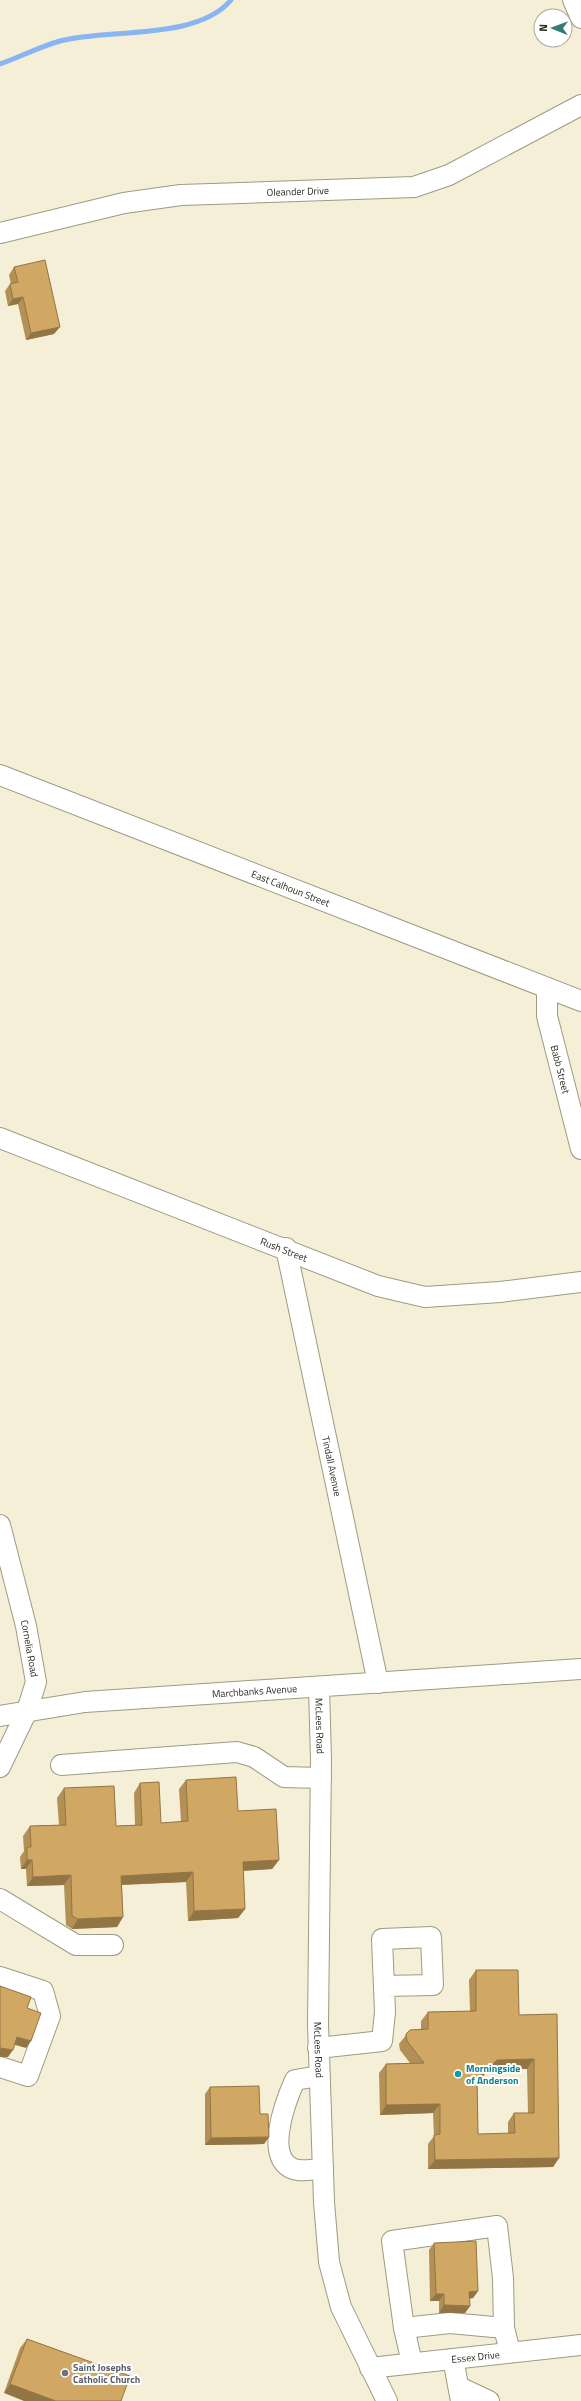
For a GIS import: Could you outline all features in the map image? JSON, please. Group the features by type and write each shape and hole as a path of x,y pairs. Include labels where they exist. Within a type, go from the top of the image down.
{"street":[{"path":"573,0 581,18"},
{"name":"Oleander Drive","path":"0,233 124,203 181,195 414,187 448,175 581,105"},
{"name":"East Calhoun Street","path":"0,776 581,1001"},
{"name":"Babb Street","path":"547,988 546,1016 581,1149"},
{"name":"Rush Street","path":"0,1138 244,1234 286,1248 378,1286 425,1296 500,1292 581,1282"},
{"name":"Tindall Avenue","path":"286,1248 378,1683"},
{"name":"Cornelia Road","path":"0,1525 26,1626 36,1682 27,1711 0,1767"},
{"name":"Marchbanks Avenue","path":"0,1716 85,1702 581,1669"},
{"name":"McLees Road","path":"319,1687 321,1778 318,2048 323,2169 329,2262 341,2307 387,2401"},
{"path":"61,1765 237,1752 254,1757 284,1777 321,1778"},
{"path":"0,1899 76,1946 113,1945"},
{"path":"0,1977 43,1991 50,2016 28,2076 0,2067"},
{"path":"318,2048 382,2041 385,2012 384,1986"},
{"path":"319,2076 295,2080 279,2127 279,2152 288,2165 298,2170 323,2169"},
{"path":"412,2363 404,2328 392,2241 497,2226 503,2278 504,2328 510,2352"},
{"path":"404,2328 450,2323 504,2328"},
{"name":"Essex Drive","path":"370,2368 581,2344"},
{"path":"454,2359 460,2394 489,2401"}],"building":[{"path":"45,260 60,327 31,333 23,297 13,299 10,284 18,282 14,267"},
{"path":"236,1777 238,1811 276,1809 279,1860 243,1862 245,1909 194,1911 193,1872 121,1876 123,1917 78,1919 72,1916 71,1875 33,1877 32,1860 27,1860 27,1847 31,1847 30,1826 66,1825 64,1788 114,1786 116,1826 142,1825 140,1783 159,1782 161,1823 188,1821 186,1780"},
{"name":"Morningside of Anderson","path":"476,1970 518,1970 519,2015 557,2014 559,2158 435,2160 434,2135 440,2134 440,2104 386,2105 386,2064 424,2063 407,2041 406,2034 410,2030 428,2029 428,2012 476,2011","holes":["534,2059 534,2113 514,2113 515,2133 478,2134 477,2079 497,2060"]},
{"path":"0,1986 31,1997 27,2008 41,2013 31,2041 17,2037 13,2050 0,2048"},
{"path":"259,2086 260,2114 268,2114 269,2137 211,2138 210,2087"},
{"path":"476,2241 478,2291 469,2292 470,2306 444,2305 444,2294 436,2294 434,2243"},
{"name":"Saint Josephs Catholic Church","path":"27,2339 130,2376 121,2401 56,2401 10,2384"}],"waterway":[{"path":"0,64 60,41 79,37 174,28 197,22 216,13 231,0"}],"place":[{"name":"Morningside of Anderson","path":"458,2074"},
{"name":"Saint Josephs Catholic Church","path":"65,2373"}]}
